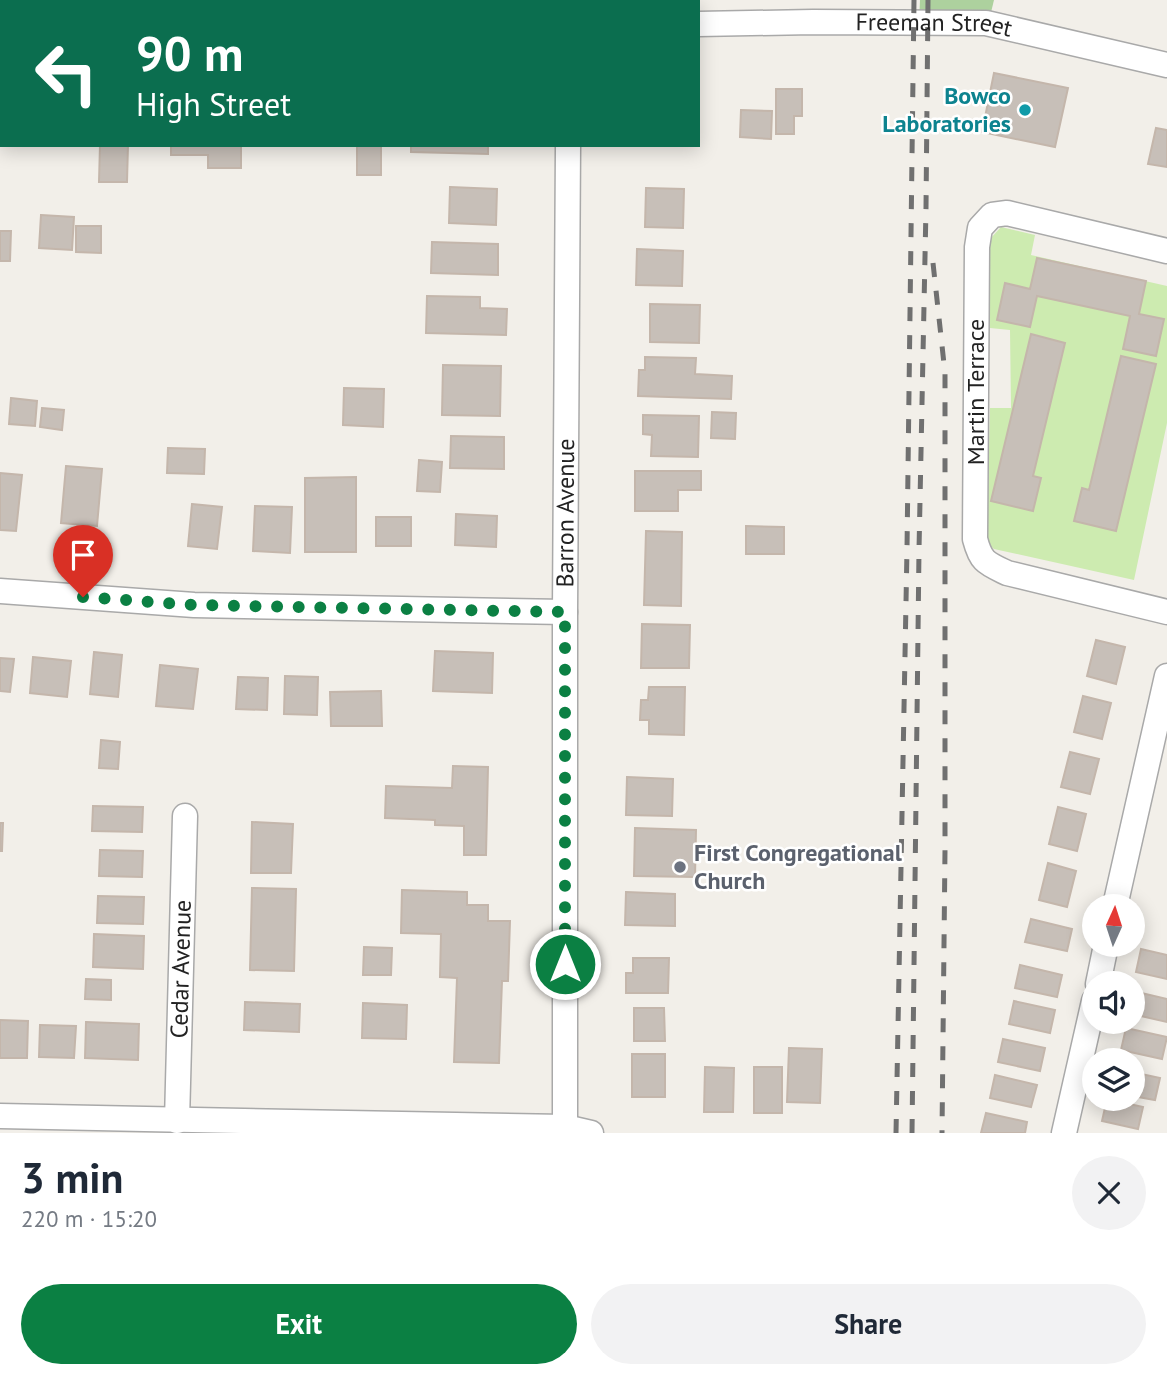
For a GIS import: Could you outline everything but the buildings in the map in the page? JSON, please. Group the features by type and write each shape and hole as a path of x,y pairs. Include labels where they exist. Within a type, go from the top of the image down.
{"street":[{"name":"Freeman Street","path":"700,24 986,23 1167,65"},
{"name":"Barron Avenue","path":"565,1130 568,147"},
{"name":"Martin Terrace","path":"1167,251 1007,213 992,215 980,228 977,247 975,539 979,555 990,565 1007,573 1167,612"},
{"path":"0,591 194,605 565,612"},
{"path":"1118,894 1167,676"},
{"name":"Cedar Avenue","path":"177,1121 185,816"},
{"path":"1064,1133 1086,1034"},
{"path":"0,1116 565,1130 591,1133"}],"green space":[{"path":"920,0 994,0 987,29 919,24"},
{"path":"1001,227 1035,235 1031,255 1167,286 1167,423 1134,580 994,549 987,543 990,408 1011,408 1010,330 990,328 990,239"}],"railway":[{"path":"896,1133 914,0"},
{"path":"912,1133 928,0"},
{"path":"933,263 945,373 942,1133"}],"place":[{"name":"Bowco Laboratories","path":"1025,110"},
{"name":"First Congregational Church","path":"680,867"}],"route":[{"path":"83,597 194,605 565,612 565,964"}]}
